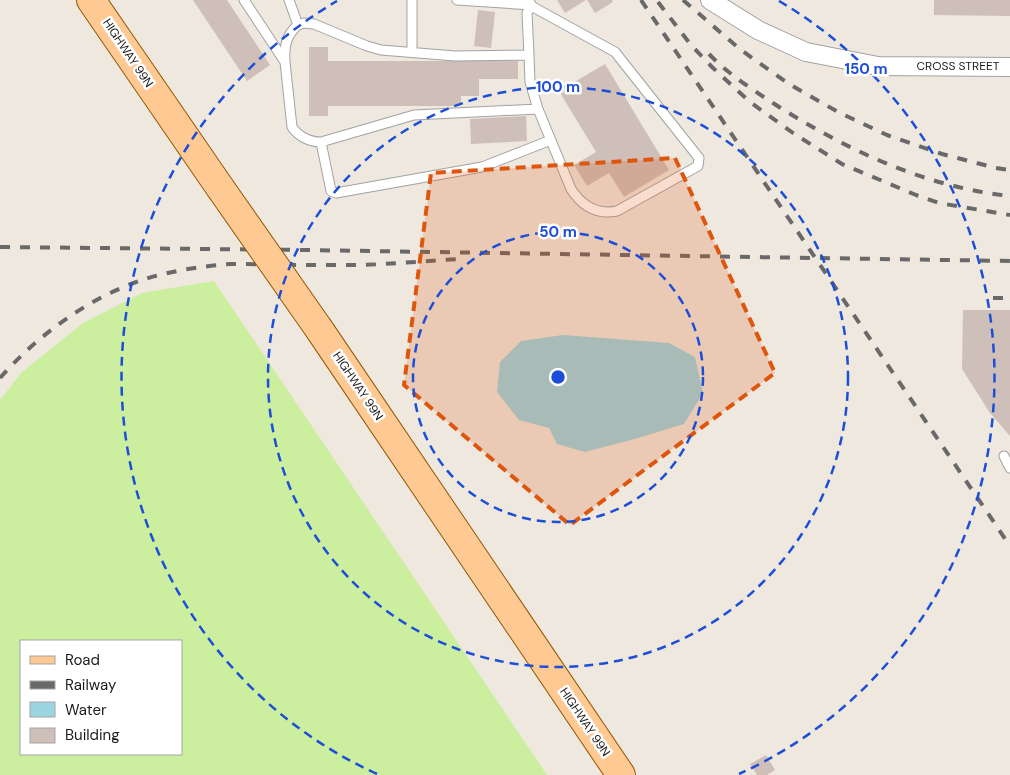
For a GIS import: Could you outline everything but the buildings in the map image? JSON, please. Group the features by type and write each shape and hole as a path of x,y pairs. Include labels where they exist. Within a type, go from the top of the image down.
{"main road":[{"name":"HIGHWAY 99N","path":"91,0 221,190 320,329 621,775"}],"street":[{"name":"CROSS STREET","path":"710,0 758,30 806,52 878,66 1010,67"}],"lane":[{"path":"244,0 285,62"},
{"path":"289,0 298,26"},
{"path":"412,0 412,52"},
{"path":"457,0 530,2 539,11 616,52 699,158 698,166 617,211 598,212 576,197 571,190 550,140 530,82 527,13 530,2"},
{"path":"529,54 455,56 381,50 314,24 304,23 294,29 289,36 284,50 292,126 295,132 304,138 321,142 414,115 538,109"},
{"path":"321,142 331,191 336,193 482,168 550,140"},
{"path":"1004,456 1010,468"}],"highlighted area":[{"path":"675,158 775,373 570,525 404,385 431,173"}],"green space":[{"path":"214,281 547,775 0,775 0,400 21,373 83,323 142,293"}],"water":[{"path":"563,335 669,343 695,357 703,393 684,424 585,452 557,444 549,428 519,420 497,392 500,362 521,341"}],"railway":[{"path":"641,0 1010,546"},
{"path":"683,0 741,50 789,84 838,112 887,135 942,154 1010,170"},
{"path":"658,2 691,45 750,102 793,133 842,164 939,203 1010,215"},
{"path":"709,54 732,75 776,105 859,151 917,175 978,191 1010,196"},
{"path":"0,247 1010,261"},
{"path":"0,378 47,333 83,308 122,288 164,274 186,269 231,264 360,265 459,259"},
{"path":"993,298 1010,298"}]}
